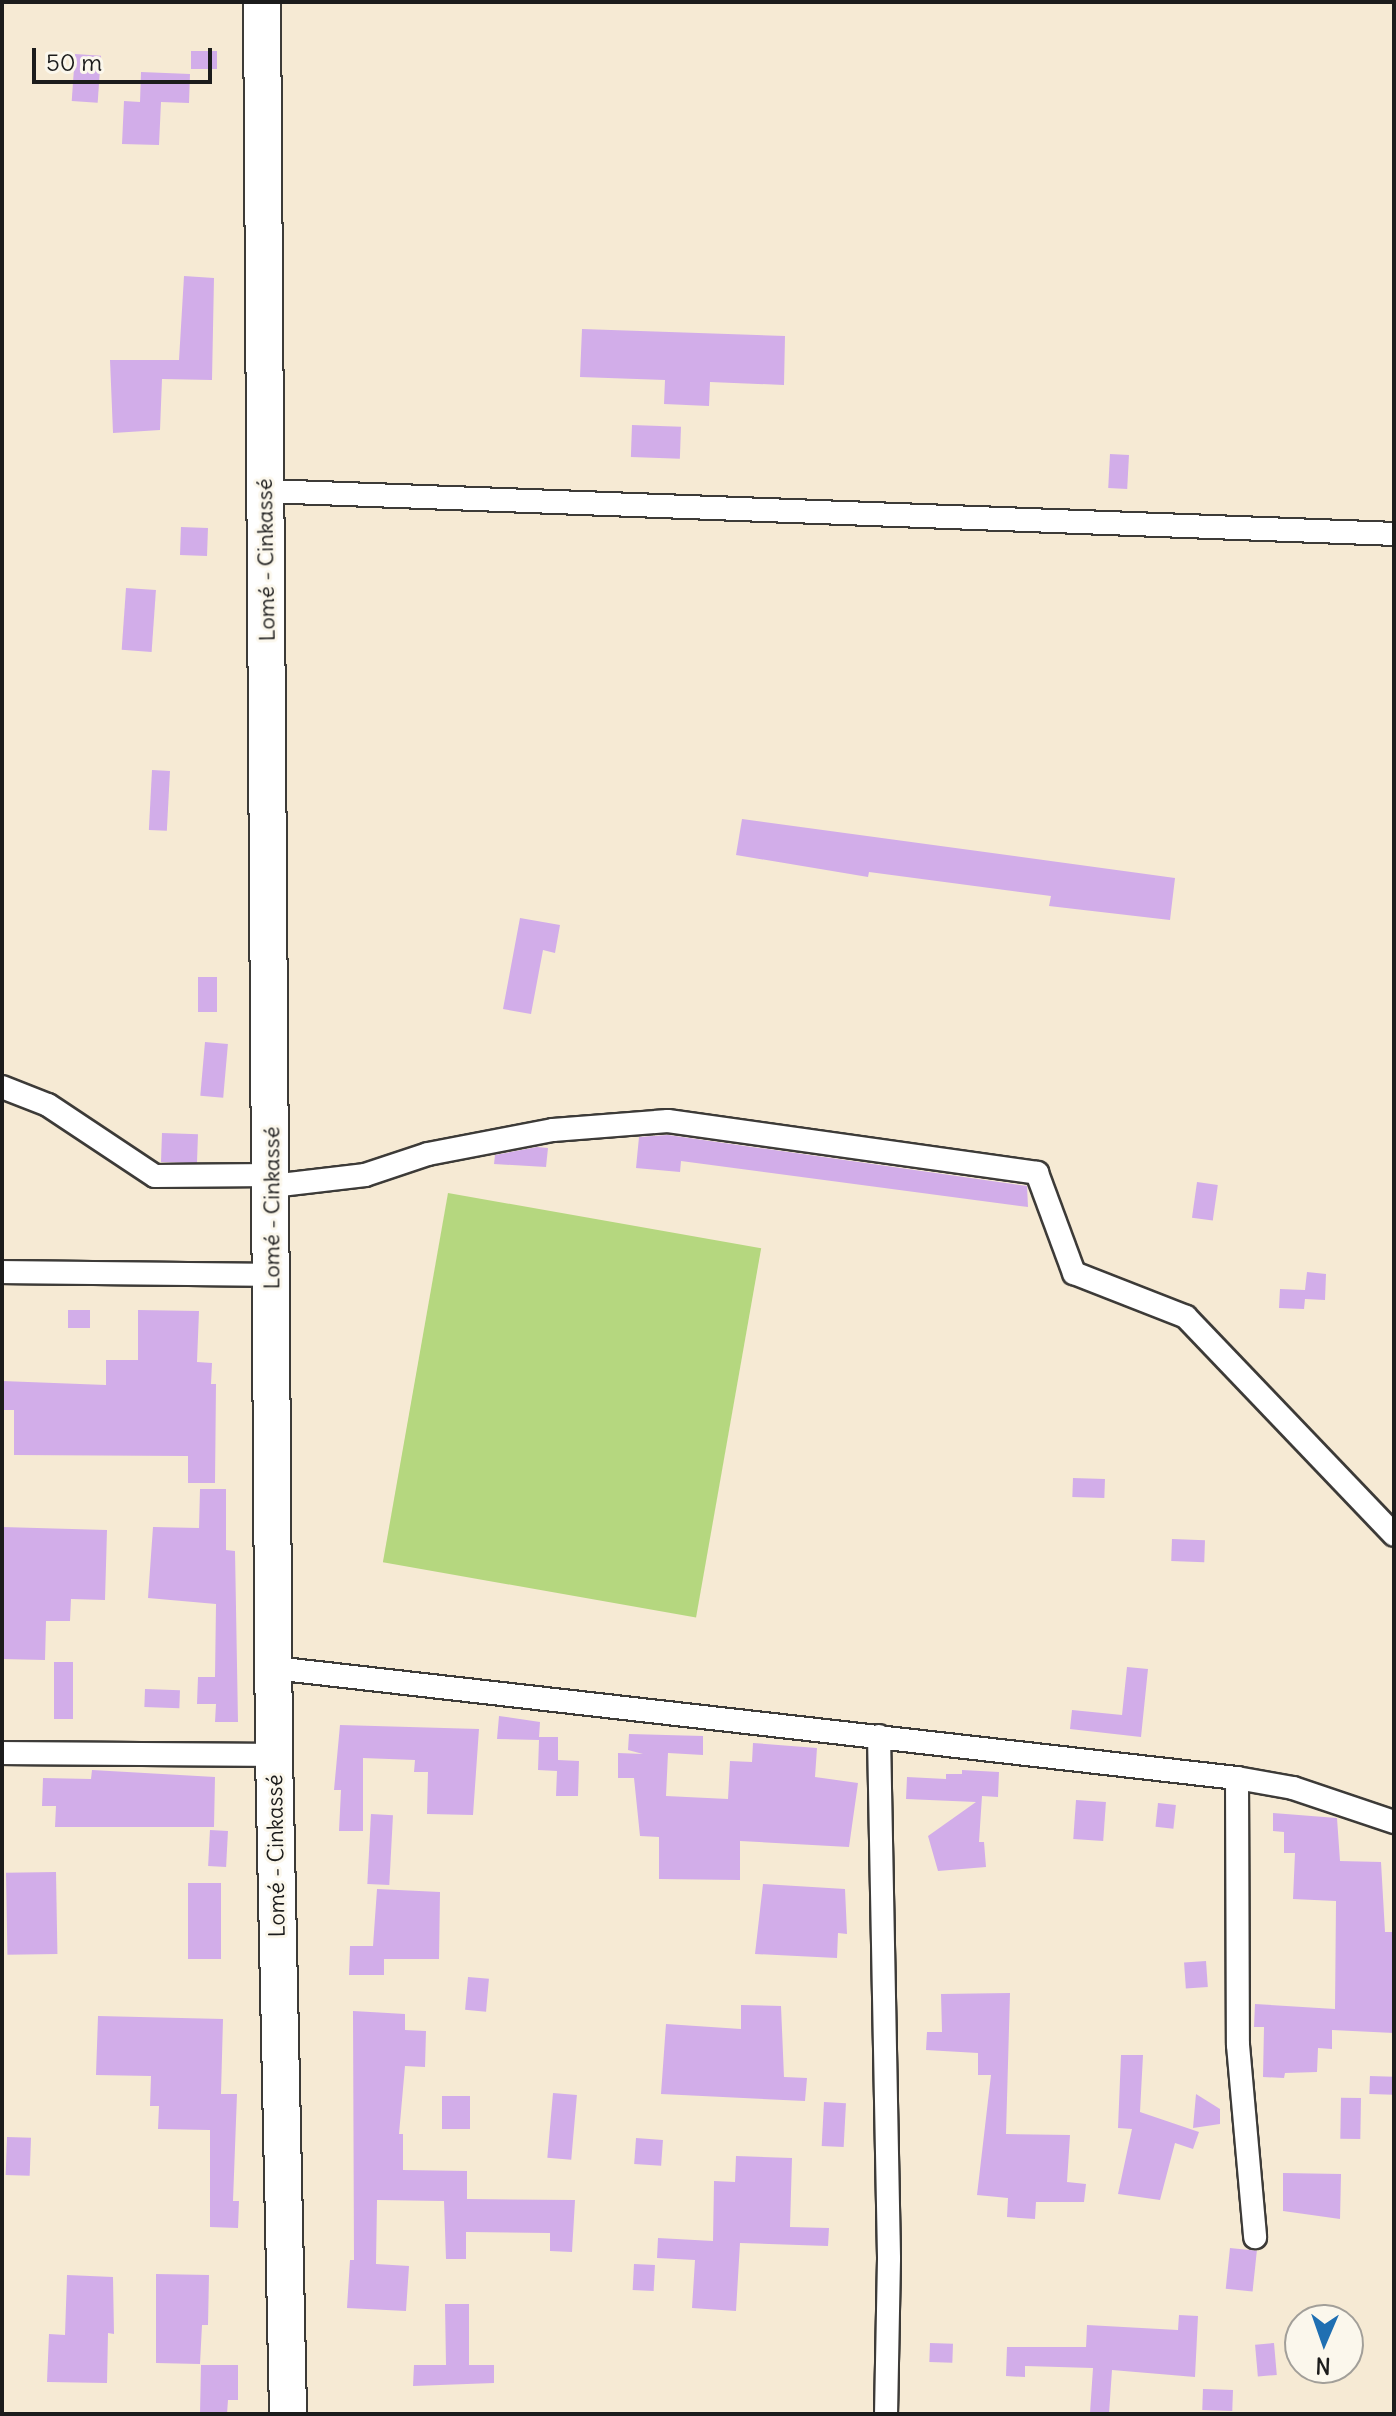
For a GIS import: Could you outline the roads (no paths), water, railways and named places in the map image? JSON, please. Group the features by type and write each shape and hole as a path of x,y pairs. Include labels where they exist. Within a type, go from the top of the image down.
{"highway":[{"name":"Lomé - Cinkassé","path":"262,2 274,1755 288,2414"}],"street":[{"path":"266,491 1394,534"},
{"path":"2,1087 48,1105 155,1176 272,1181 365,1175 428,1154 553,1130 668,1121 1037,1173 1074,1273 1186,1317 1394,1535"},
{"path":"2,1272 272,1275"},
{"path":"274,1668 1237,1778 1293,1788 1394,1822"},
{"path":"879,1736 889,2259 886,2414"},
{"path":"2,1753 274,1755"},
{"path":"1237,1778 1238,2045 1255,2237"}]}
